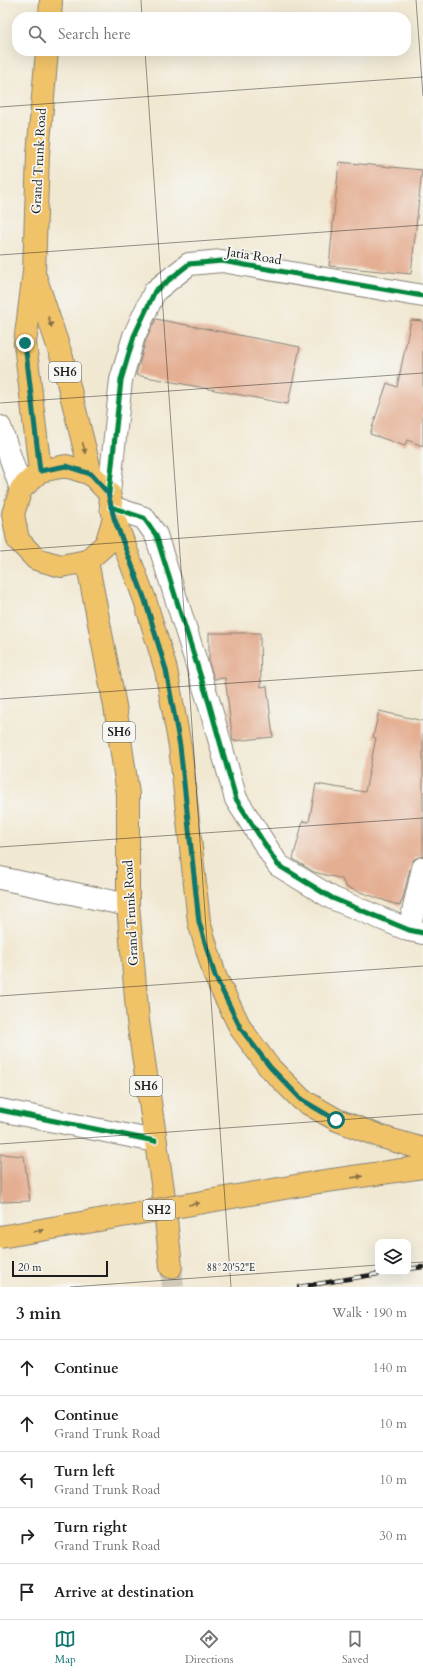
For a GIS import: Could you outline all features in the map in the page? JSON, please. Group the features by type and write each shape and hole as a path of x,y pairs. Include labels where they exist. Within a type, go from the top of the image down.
{"main road":[{"path":"50,12 51,0"},
{"name":"Grand Trunk Road","path":"40,471 25,343 34,272 38,154 47,56"},
{"name":"Grand Trunk Road","path":"34,272 62,358 91,474 111,506"},
{"path":"91,474 66,466 40,471 21,489 13,514 18,540 36,559 42,561 61,566 86,561 106,544 111,506"},
{"path":"111,506 145,600 166,670 180,746 199,922 215,976 241,1029 270,1067 302,1100 336,1120 423,1149"},
{"name":"Grand Trunk Road","path":"86,561 115,706 128,794 128,905 138,1021 163,1190 171,1267"},
{"name":"SH2","path":"0,1237 319,1182 423,1167"}],"street":[{"name":"Jatia Road","path":"111,506 121,380 134,336 155,290 188,264 222,261 423,296"},
{"path":"0,427 21,489"},
{"path":"111,506 144,518 156,535 209,703 236,798 278,866 332,898 416,932 423,868"},
{"path":"0,878 128,905"},
{"path":"0,1110 155,1141"}],"building":[{"path":"339,162 422,170 411,274 329,266"},
{"path":"156,319 300,347 288,404 136,375 146,340"},
{"path":"411,320 423,321 423,446 407,440 405,446 370,434 387,383 397,387"},
{"path":"209,633 260,633 261,687 267,686 273,737 233,741 225,678 214,679 209,663"},
{"path":"379,711 423,721 423,856 414,859 411,865 400,906 346,887 342,879 314,872 293,859 303,821 309,822 316,784 365,792 376,738 373,737"},
{"path":"0,1154 24,1156 30,1201 0,1202"}],"tunnel":[{"path":"171,1267 173,1287"}],"railway":[{"path":"411,1269 423,1267"},
{"path":"299,1287 375,1274"}],"cycle path":[{"path":"109,493 121,380 134,336 155,291 189,264 222,261 423,296"},
{"path":"111,507 144,518 156,535 209,703 236,799 278,865 332,898 409,930 423,933"},
{"path":"0,1110 155,1141"}],"route":[{"path":"25,343 40,471 66,466 91,474 108,493 114,518 145,600 166,670 180,746 199,922 215,976 241,1029 270,1067 302,1100 336,1120"}]}
